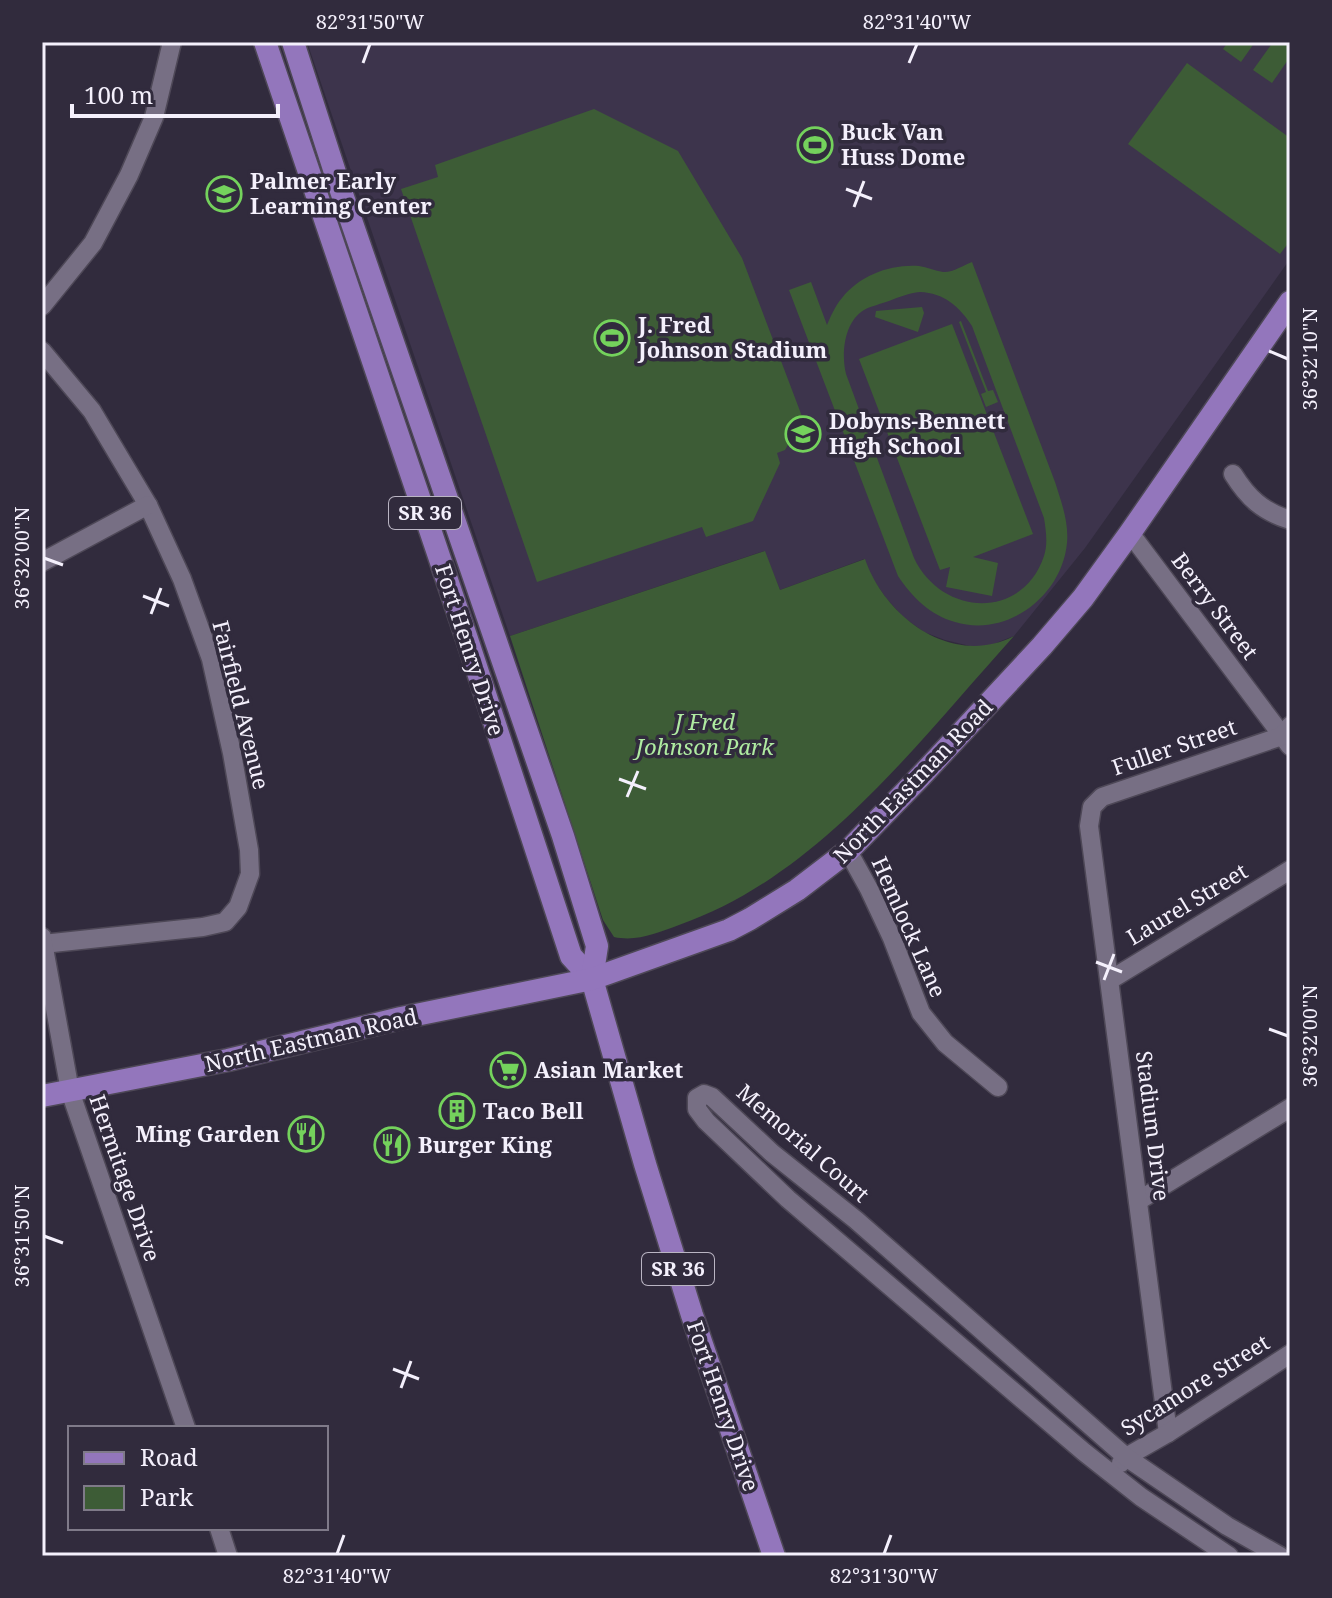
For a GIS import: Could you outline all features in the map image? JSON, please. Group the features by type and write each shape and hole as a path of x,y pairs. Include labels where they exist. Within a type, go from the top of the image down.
{"main road":[{"name":"Fort Henry Drive","path":"265,42 571,956 592,979"},
{"name":"Fort Henry Drive","path":"293,42 341,191 563,836 597,946 592,979 645,1164 687,1301 774,1556"},
{"name":"North Eastman Road","path":"42,1096 228,1060 401,1018 592,979 729,930 806,884 848,851 920,777 1083,598 1290,302"}],"street":[{"path":"42,306 93,243 129,175 154,117 172,42"},
{"name":"Fairfield Avenue","path":"42,351 92,411 148,505 182,579 211,659 232,753 249,850 250,874 238,907 225,922 203,927 43,940"},
{"path":"1233,474 1251,500 1290,520"},
{"path":"42,562 148,505"},
{"name":"Berry Street","path":"1130,533 1287,736"},
{"name":"Fuller Street","path":"1089,826 1092,807 1102,797 1287,736"},
{"name":"Stadium Drive","path":"1089,826 1168,1433"},
{"name":"Hemlock Lane","path":"848,851 892,938 921,1013 945,1043 998,1087"},
{"name":"Laurel Street","path":"1110,980 1290,870"},
{"name":"Hermitage Drive","path":"43,940 70,1091 185,1426"},
{"name":"Memorial Court","path":"1229,1556 1111,1473 788,1199 706,1121 697,1109 697,1098 704,1094 712,1097 772,1153 856,1220 1126,1457 1227,1526 1280,1556"},
{"path":"1138,1201 1290,1108"},
{"path":"838,1242 856,1220"},
{"name":"Sycamore Street","path":"1111,1473 1126,1457 1290,1354"},
{"path":"220,1530 228,1556"}],"shaded area":[{"name":"Dobyns-Bennett High School","path":"307,42 1290,42 1290,259 1085,548 1014,636 989,646 970,646 924,632 903,617 886,598 864,559 780,590 764,551 510,636"}],"green space":[{"path":"1228,42 1255,42 1241,62 1223,49"},
{"path":"1273,42 1290,42 1290,57 1272,83 1253,70"},
{"path":"1187,63 1290,138 1290,241 1280,254 1128,144"},
{"name":"J. Fred Johnson Stadium","path":"594,109 678,151 742,258 803,419 785,450 777,453 780,463 753,521 706,537 702,527 537,582 401,189 438,177 435,165"},
{"path":"972,262 1055,482 1067,527 1063,562 1043,596 1012,618 994,624 975,625 946,619 930,610 898,576 789,290 811,282 827,325 837,304 867,277 887,269 908,266 947,272","holes":["920,292 950,302 972,326 1044,518 1045,551 1034,577 1019,592 1001,600 982,603 962,600 943,592 927,577 914,558 846,374 846,339 857,315 904,295"]},
{"path":"922,307 924,313 918,332 875,317 876,311"},
{"path":"961,321 988,391 993,390 998,402 986,407 981,394 986,392"},
{"path":"952,324 1033,534 973,557 998,563 992,596 946,587 950,567 940,570 859,359"},
{"name":"J Fred Johnson Park","path":"765,551 780,590 865,559 888,600 924,631 945,641 967,646 991,644 1014,636 863,802 821,840 776,874 729,903 679,925 639,938 614,937 603,920 510,636"}],"place":[{"name":"Buck Van Huss Dome","path":"815,145"},
{"name":"Palmer Early Learning Center","path":"224,194"},
{"name":"J. Fred Johnson Stadium","path":"612,338"},
{"name":"Dobyns-Bennett High School","path":"803,434"},
{"name":"Asian Market","path":"508,1070"},
{"name":"Taco Bell","path":"457,1111"},
{"name":"Ming Garden","path":"306,1134"},
{"name":"Burger King","path":"392,1145"}]}
